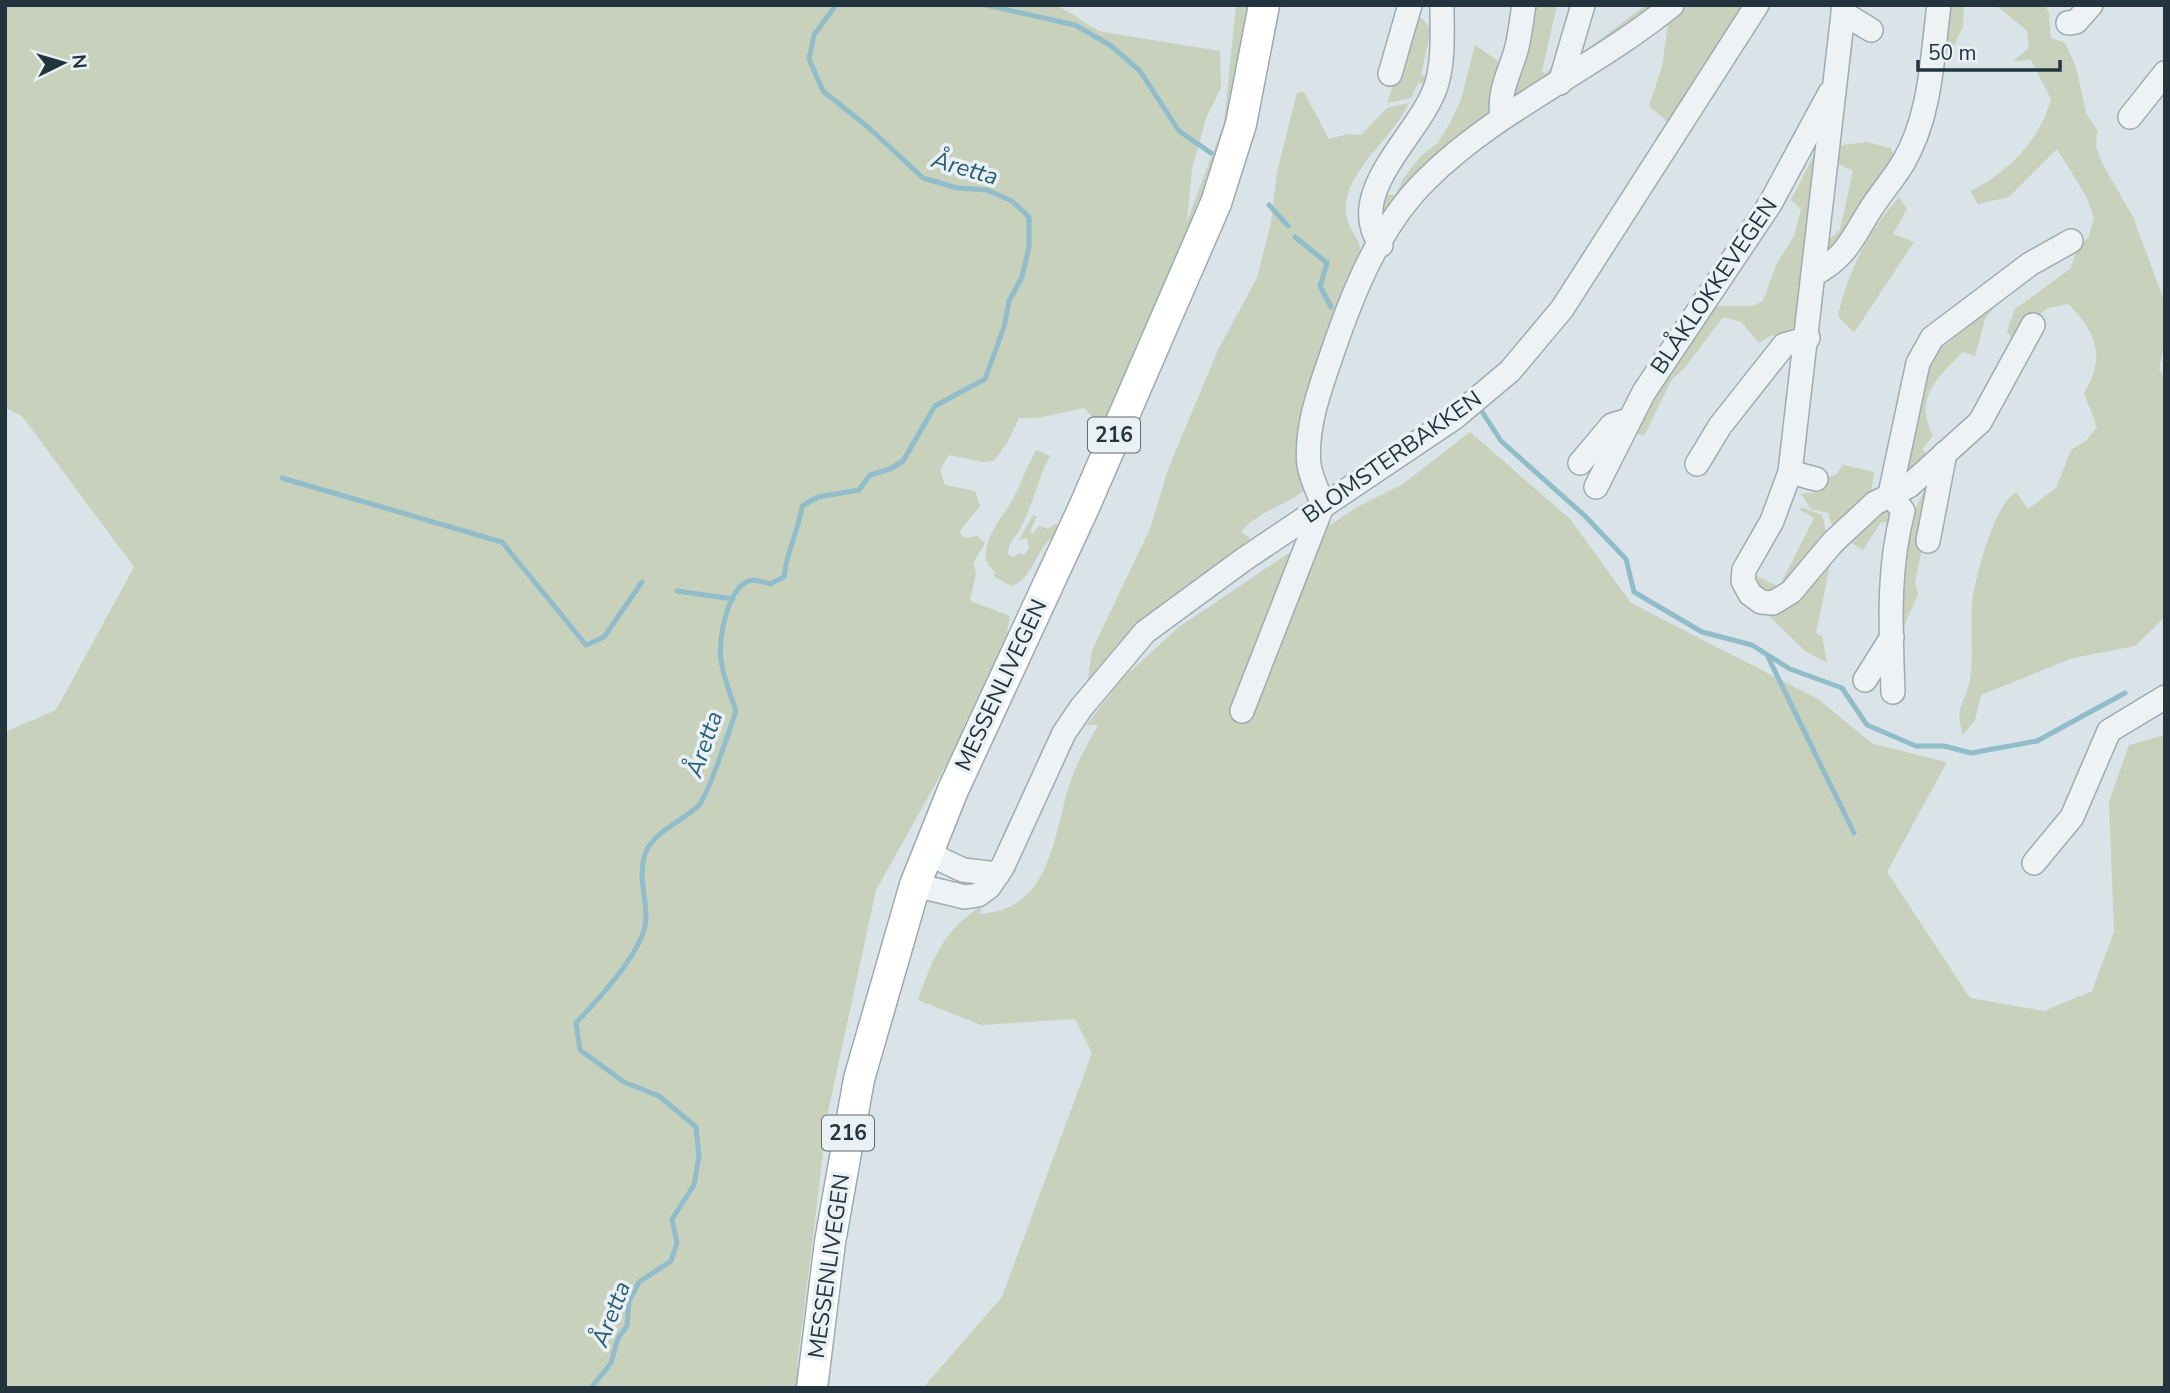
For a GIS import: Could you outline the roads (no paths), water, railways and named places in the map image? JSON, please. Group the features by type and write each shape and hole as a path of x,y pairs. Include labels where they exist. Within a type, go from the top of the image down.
{"main road":[{"name":"MESSENLIVEGEN","path":"812,1388 830,1242 859,1079 915,885 1216,203 1244,114 1264,5"}],"street":[{"path":"1390,74 1410,5"},
{"path":"1381,244 1370,222 1371,197 1389,164 1426,110 1436,88 1441,61 1442,16 1419,5"},
{"path":"1502,118 1502,91 1516,52 1524,5"},
{"path":"1560,83 1583,5"},
{"path":"1242,711 1324,505 1309,466 1312,426 1347,310 1381,244 1425,180 1502,118 1560,83 1672,5"},
{"name":"BLOMSTERBAKKEN","path":"915,885 965,897 978,895 998,874 1064,733 1125,654 1168,613 1454,418 1510,371 1562,309 1757,5"},
{"path":"1813,275 1835,263 1849,248 1912,145 1921,122 1928,86 1939,5"},
{"path":"2068,23 2076,22 2091,5"},
{"path":"1843,9 1871,30"},
{"name":"BLÅKLOKKEVEGEN","path":"1843,9 1808,338 1790,472 1772,521 1744,570 1743,581 1750,594 1761,602 1773,603 1791,592 1833,542 1875,503 1909,486 1980,422 2033,325"},
{"path":"2130,117 2165,73"},
{"name":"BLÅKLOKKEVEGEN","path":"1596,487 1628,420 1665,358 1770,205 1834,87"},
{"path":"1893,692 1891,583 1895,540 1903,511 1890,494 1918,363 1931,338 2030,264 2071,241"},
{"path":"1697,464 1720,426 1784,345 1808,338"},
{"path":"1580,463 1612,425 1628,420"},
{"path":"1928,541 1945,453"},
{"path":"1790,472 1816,479"},
{"path":"1865,680 1892,637"},
{"path":"2034,863 2072,817 2109,731 2165,697"},
{"path":"927,853 963,870 998,874"}],"waterway":[{"name":"Åretta","path":"591,1388 611,1363 618,1338 627,1326 629,1301 639,1282 671,1261 677,1243 672,1219 694,1185 699,1156 696,1127 659,1096 624,1082 580,1050 576,1023 630,959 644,930 646,917 642,870 649,846 662,832 699,805 719,760 736,711 725,679 720,650 723,625 731,600 745,583 754,580 770,584 784,577 802,506 818,497 859,490 870,475 890,469 903,461 935,406 985,379 1004,327 1009,301 1022,277 1029,247 1029,217 1012,201 987,190 957,188 923,178 868,127 823,91 809,59 814,35 836,5"},
{"path":"986,5 1075,25 1110,45 1140,71 1179,131 1211,153"},
{"path":"1269,205 1288,226"},
{"path":"1295,237 1327,263 1320,286 1331,307"},
{"path":"1481,410 1501,441 1585,516 1626,559 1634,592 1702,632 1752,645 1790,669 1842,688 1867,725 1916,746 1944,746 1971,753 2037,741 2125,693"},
{"path":"282,478 502,542 586,645 604,637 642,582"},
{"path":"677,591 733,599"},
{"path":"1768,657 1854,833"}]}
